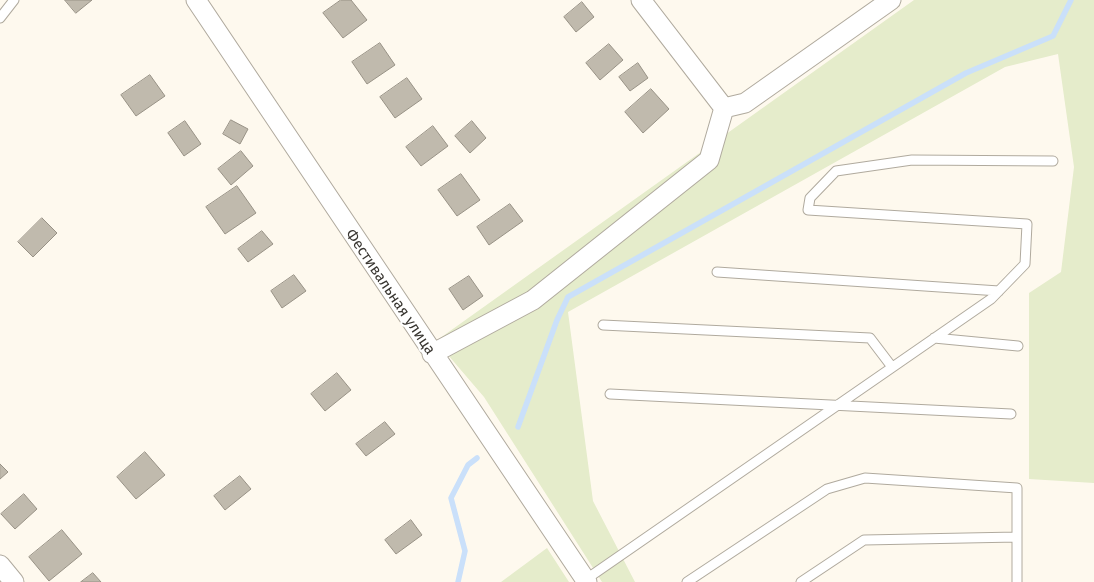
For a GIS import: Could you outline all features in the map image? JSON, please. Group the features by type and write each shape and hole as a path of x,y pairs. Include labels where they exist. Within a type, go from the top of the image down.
{"street":[{"name":"Фестивальная улица","path":"196,0 586,581"},
{"path":"641,0 724,108"},
{"path":"724,108 745,103 891,0"},
{"path":"432,354 533,300 709,160 724,108"},
{"path":"0,565 14,582"}],"lane":[{"path":"0,18 14,0"},
{"path":"586,581 934,338 999,291 1025,264 1027,224 808,210 810,198 836,171 912,160 1053,162"},
{"path":"717,272 999,291"},
{"path":"603,324 870,338 892,367"},
{"path":"934,338 1018,346"},
{"path":"610,394 1011,414"},
{"path":"687,582 827,489 865,478 1017,488 1017,582"},
{"path":"801,582 864,540 1017,537"}],"green space":[{"path":"914,0 1094,0 1094,483 1029,479 1029,293 1061,272 1074,167 1058,54 1005,67 568,312 593,501 635,582 602,582 484,397 436,341"},
{"path":"547,548 569,582 501,582"}],"building":[{"path":"65,0 92,0 76,13"},
{"path":"341,0 351,0 367,20 343,38 323,13"},
{"path":"582,2 594,17 576,32 564,17"},
{"path":"380,43 395,65 367,84 352,62"},
{"path":"609,44 623,60 600,80 586,63"},
{"path":"638,63 648,78 630,91 619,77"},
{"path":"150,75 165,96 136,116 121,95"},
{"path":"407,78 422,99 395,118 380,97"},
{"path":"651,89 669,109 643,133 625,112"},
{"path":"231,120 248,129 240,144 223,134"},
{"path":"185,121 201,144 184,156 168,133"},
{"path":"472,121 486,138 470,153 455,136"},
{"path":"433,126 448,146 421,166 406,147"},
{"path":"241,151 253,166 231,185 218,169"},
{"path":"461,174 480,200 457,216 438,190"},
{"path":"237,186 256,213 225,234 206,207"},
{"path":"510,204 523,221 489,245 477,227"},
{"path":"42,218 57,233 33,257 18,242"},
{"path":"262,231 273,244 248,262 238,249"},
{"path":"294,275 306,291 282,308 271,291"},
{"path":"469,276 483,296 463,310 449,289"},
{"path":"337,373 351,390 325,411 311,394"},
{"path":"385,422 395,434 366,456 356,444"},
{"path":"145,452 165,475 136,499 117,477"},
{"path":"0,464 8,472 0,479"},
{"path":"240,476 251,489 225,510 214,496"},
{"path":"24,494 37,509 15,529 1,514"},
{"path":"411,520 422,535 396,554 385,540"},
{"path":"62,530 82,554 49,581 29,557"},
{"path":"93,573 101,582 81,582"}],"waterway":[{"path":"518,427 557,320 568,297 966,73 1053,36 1071,0"},
{"path":"458,582 465,551 451,498 468,465 477,458"}]}
